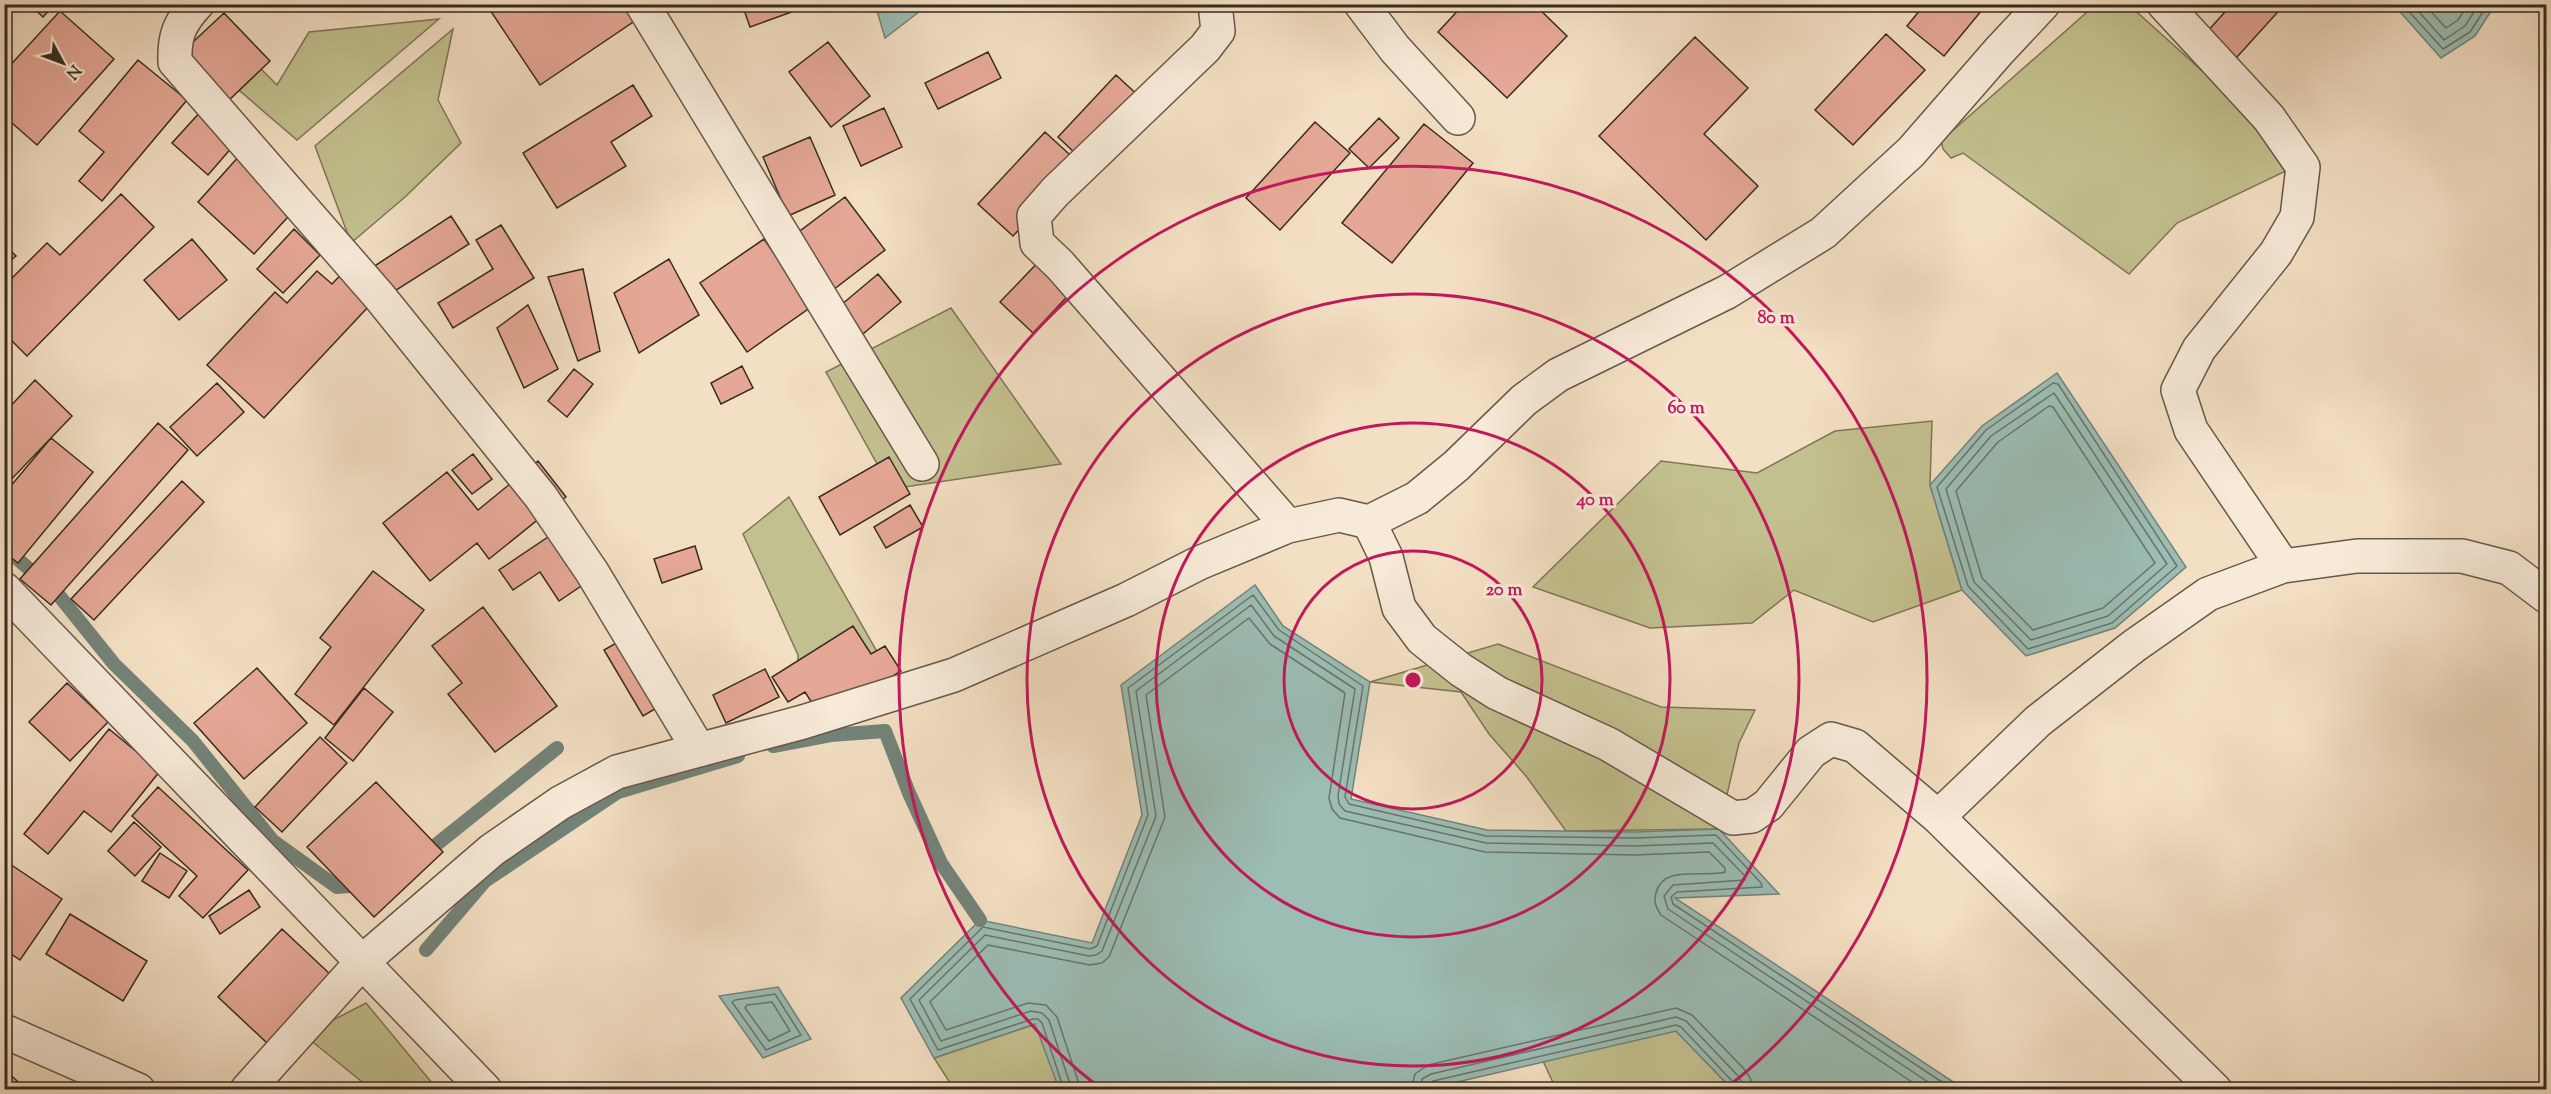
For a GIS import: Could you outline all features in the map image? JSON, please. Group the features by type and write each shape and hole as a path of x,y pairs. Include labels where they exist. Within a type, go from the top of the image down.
{"street":[{"path":"197,4 188,13 174,39 175,62 379,296 541,497 592,572 699,750"},
{"path":"642,4 922,465"},
{"path":"1215,4 1218,31 1205,48 1055,192 1034,216 1037,243 1060,265 1288,526"},
{"path":"1361,4 1395,49 1458,118"},
{"path":"247,1089 363,961 492,850 560,803 617,772 803,722 954,675 1126,600 1199,563 1288,526 1339,514 1369,522 1417,498 1456,466 1524,400 1558,375 1727,292 1822,233 1911,152 2043,4"},
{"path":"2164,4 2269,118 2302,167 2296,217 2276,253 2199,349 2178,390 2191,430 2283,566"},
{"path":"1369,522 1386,556 1399,608 1422,639 1461,670 1497,693 1608,744 1733,818 1752,816 1768,805 1811,752 1831,739 1855,746 1938,817 2215,1089"},
{"path":"1938,817 2038,721 2134,646 2208,594 2283,566 2357,556 2462,556 2509,568 2547,596"},
{"path":"4,589 485,1089"},
{"path":"4,1031 138,1089"}],"shaded area":[{"path":"2095,5 2129,5 2229,95 2288,170 2177,223 2129,274 1963,153 1951,158 1943,149 1941,141"},
{"path":"439,19 297,140 220,74 244,52 277,85 309,32"},
{"path":"453,29 438,100 461,143 405,197 351,243 315,146"},
{"path":"951,308 1061,464 891,489 826,372"},
{"path":"1932,421 1930,485 1962,590 1873,622 1794,590 1752,623 1650,628 1533,587 1661,461 1757,473 1835,431"},
{"path":"789,497 888,671 798,681 798,655 743,534"},
{"path":"1498,644 1661,707 1755,710 1739,743 1719,829 1566,831 1526,776 1489,734 1461,692 1370,682"},
{"path":"366,1003 437,1089 371,1089 304,1035"},
{"path":"1036,1024 1061,1089 954,1089 934,1058"},
{"path":"1676,1031 1732,1089 1556,1089 1543,1061 1427,1089 1316,1090"}],"water":[{"path":"875,4 928,4 928,5 885,38"},
{"path":"2394,5 2495,5 2475,36 2441,58"},
{"path":"2057,373 2186,567 2115,628 2026,656 1962,590 1930,485 1982,426"},
{"path":"1255,585 1283,626 1370,682 1351,799 1487,830 1635,832 1719,829 1779,894 1675,898 1964,1089 1732,1089 1676,1031 1427,1089 1059,1089 1035,1024 934,1058 901,998 980,920 1092,943 1142,815 1121,685"},
{"path":"778,987 811,1039 763,1058 719,996"}],"building":[{"path":"29,4 55,4 43,17"},
{"path":"486,4 639,4 645,14 540,85"},
{"path":"742,4 811,4 811,5 750,27"},
{"path":"1464,4 1534,4 1567,36 1507,98 1438,32"},
{"path":"1925,4 1987,4 1944,56 1907,26"},
{"path":"2232,4 2285,4 2218,78 2190,51"},
{"path":"60,11 114,59 37,145 4,116 4,72"},
{"path":"224,13 270,61 226,103 179,55"},
{"path":"1886,34 1925,70 1853,145 1815,110"},
{"path":"1695,37 1748,88 1704,134 1758,186 1706,240 1599,136"},
{"path":"828,42 870,96 831,127 789,72"},
{"path":"988,52 1001,78 938,109 925,83"},
{"path":"138,60 187,100 102,201 79,181 104,152 79,131"},
{"path":"1116,75 1154,110 1096,173 1058,137"},
{"path":"633,85 652,116 611,142 626,166 557,208 523,153"},
{"path":"212,99 247,130 208,175 172,143"},
{"path":"884,108 902,147 861,166 843,126"},
{"path":"1379,118 1399,138 1369,168 1349,149"},
{"path":"1315,122 1350,153 1280,230 1246,198"},
{"path":"1424,124 1473,163 1392,263 1342,223"},
{"path":"1045,132 1080,164 1013,236 978,204"},
{"path":"810,137 835,195 788,216 763,157"},
{"path":"240,155 297,207 254,254 198,202"},
{"path":"121,194 154,227 27,356 4,333 4,286 47,243 60,255"},
{"path":"845,197 885,250 833,290 792,237"},
{"path":"451,216 469,244 390,294 373,267"},
{"path":"501,225 534,278 453,328 438,303 493,269 476,240"},
{"path":"294,229 320,255 283,293 257,269"},
{"path":"192,239 227,280 179,320 144,280"},
{"path":"764,239 811,307 747,352 700,283"},
{"path":"4,244 16,256 4,266"},
{"path":"1046,254 1078,285 1033,333 1000,302"},
{"path":"669,259 699,315 639,353 614,293"},
{"path":"353,262 384,290 264,418 207,365 275,292 287,303 317,271 332,284"},
{"path":"583,269 600,351 578,361 548,277"},
{"path":"878,274 901,302 857,339 835,310"},
{"path":"528,305 558,369 524,388 497,328"},
{"path":"742,366 753,388 721,404 711,383"},
{"path":"574,369 593,384 567,417 548,401"},
{"path":"35,380 72,416 4,487 4,413"},
{"path":"217,383 244,412 197,456 170,427"},
{"path":"158,423 188,450 51,605 20,579"},
{"path":"51,438 93,472 18,563 4,552 4,494"},
{"path":"473,454 492,479 472,494 452,470"},
{"path":"889,457 910,494 840,535 819,497"},
{"path":"538,461 566,497 489,559 477,543 430,581 383,523 447,472 478,510"},
{"path":"182,481 204,502 94,620 71,599"},
{"path":"910,505 923,527 886,548 874,527"},
{"path":"554,533 587,582 559,601 540,572 513,590 499,570"},
{"path":"695,546 702,569 662,583 654,559"},
{"path":"373,571 424,610 334,725 295,694 331,647 320,638"},
{"path":"483,607 557,706 495,752 448,694 462,683 432,646"},
{"path":"853,626 871,654 885,646 901,671 823,720 805,692 788,702 772,677"},
{"path":"625,638 665,703 643,716 604,650"},
{"path":"257,668 307,723 244,779 194,723"},
{"path":"765,669 779,697 726,723 713,695"},
{"path":"67,683 108,722 70,761 29,722"},
{"path":"364,688 393,712 353,761 325,738"},
{"path":"109,729 160,771 111,832 84,811 48,854 24,834"},
{"path":"320,737 347,763 282,832 255,807"},
{"path":"376,782 443,852 374,917 307,847"},
{"path":"158,787 248,870 203,918 179,896 197,876 132,816"},
{"path":"134,822 161,847 135,876 108,851"},
{"path":"160,853 187,871 169,898 142,881"},
{"path":"4,860 62,899 20,960 4,949"},
{"path":"249,890 260,907 220,934 209,916"},
{"path":"70,914 147,961 123,1001 46,954"},
{"path":"282,929 348,991 284,1059 218,997"},
{"path":"4,1069 27,1090 4,1090"}],"waterway":[{"path":"6,549 57,593 114,664 193,741 273,841 337,887 361,885"},
{"path":"773,746 831,735 885,731 909,793 941,863 980,920"},
{"path":"422,856 557,748"},
{"path":"426,950 485,881 618,792 738,756"}]}
